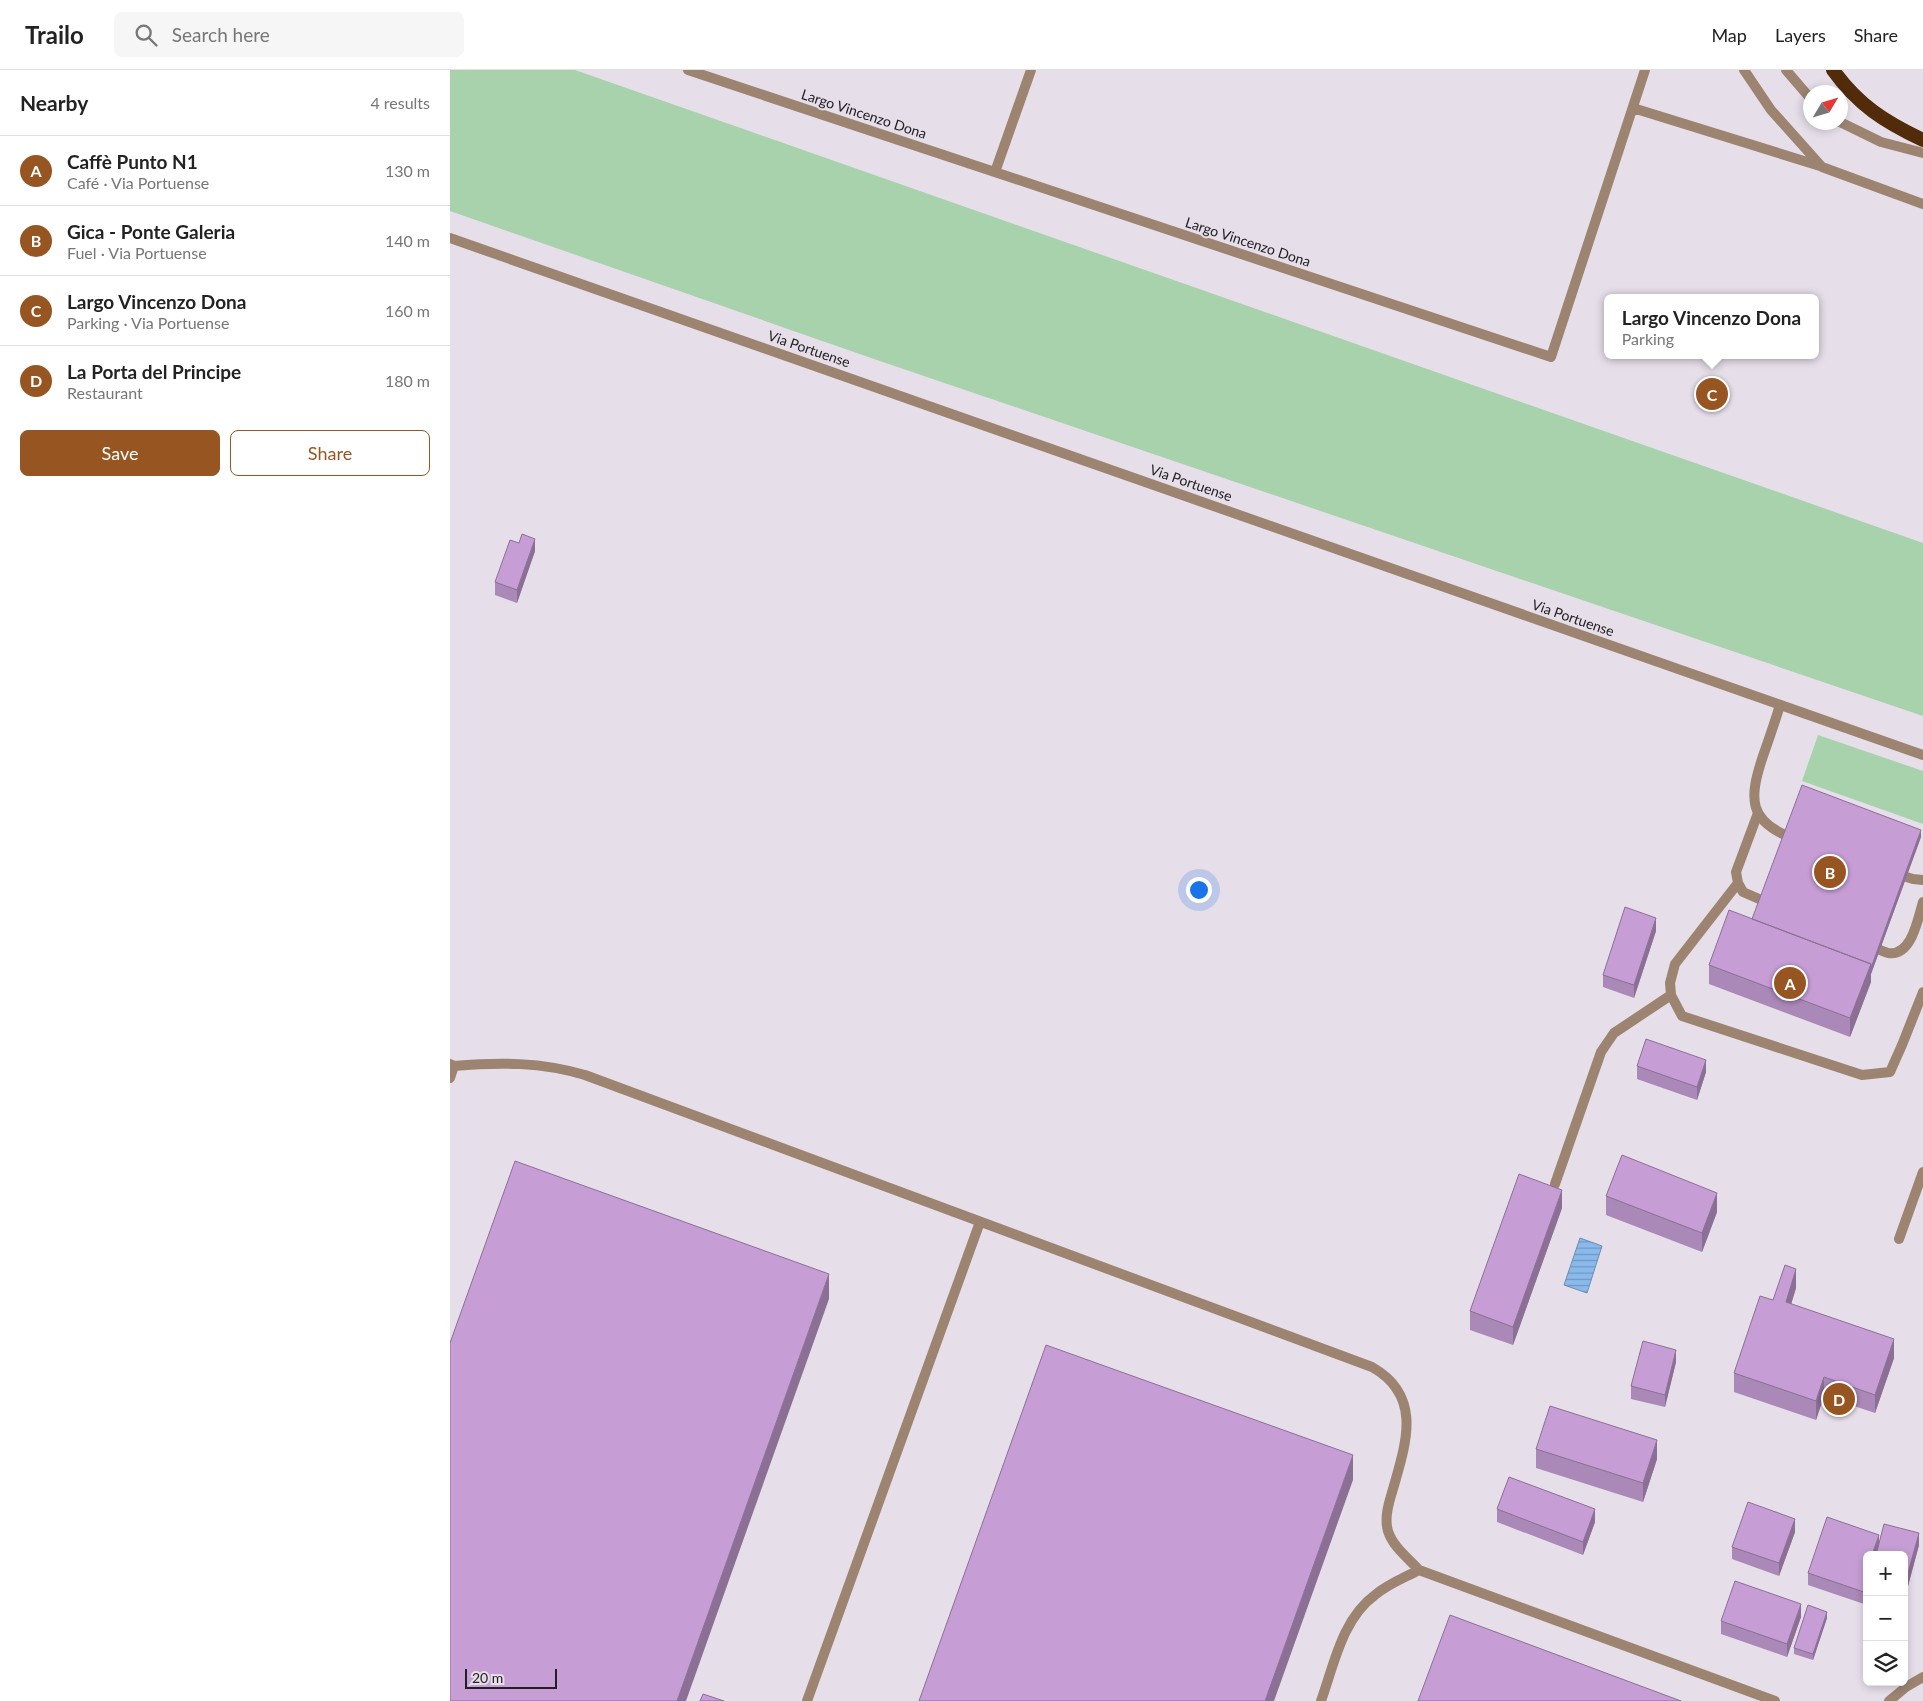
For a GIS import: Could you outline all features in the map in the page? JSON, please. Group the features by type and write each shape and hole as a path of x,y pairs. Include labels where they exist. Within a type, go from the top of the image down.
{"highway":[{"path":"1833,70 1845,87 1873,113 1893,126 1923,140"}],"street":[{"name":"Largo Vincenzo Dona","path":"688,70 1551,357 1646,70"},
{"path":"995,172 1031,70"},
{"path":"1744,70 1771,110 1822,167"},
{"path":"1786,70 1803,90"},
{"path":"1633,108 1822,167 1923,204"},
{"path":"1848,126 1881,142 1923,153"},
{"name":"Via Portuense","path":"450,238 1923,755"},
{"path":"1780,705 1755,782 1754,802 1758,813 1777,832 1805,842"},
{"path":"1758,813 1736,872 1738,883 1743,892 1780,908"},
{"path":"1886,870 1913,879 1923,880"},
{"path":"1738,883 1676,964 1670,983 1671,995 1682,1016 1862,1075 1890,1072 1923,992"},
{"path":"1861,942 1888,953 1900,951 1910,942 1923,902"},
{"path":"1555,1184 1601,1052 1614,1033 1671,995"},
{"path":"450,1078 452,1065 518,1063 554,1067 577,1073 1372,1367 1386,1375 1402,1395 1406,1411 1405,1447 1388,1505 1388,1530 1396,1545 1419,1570 1775,1701"},
{"path":"1899,1239 1923,1172"},
{"path":"807,1701 980,1222"},
{"path":"1321,1701 1347,1628 1360,1609 1375,1594 1419,1570"},
{"path":"1889,1701 1906,1687 1923,1677"}],"green space":[{"path":"450,70 575,70 1923,543 1923,716 874,359 450,211"},
{"path":"1818,735 1923,771 1923,824 1802,781"}],"water":[{"path":"1580,1238 1602,1246 1587,1293 1564,1285"}],"building":[{"path":"522,534 535,539 517,590 495,582 510,540 519,543"},
{"path":"1802,785 1921,830 1871,968 1871,964 1752,919"},
{"path":"1625,907 1656,918 1634,985 1603,975"},
{"path":"1729,910 1871,964 1850,1018 1709,965"},
{"path":"1646,1039 1706,1060 1697,1087 1637,1066"},
{"path":"1622,1155 1717,1193 1702,1233 1606,1196"},
{"path":"515,1161 829,1274 677,1701 450,1701 450,1343"},
{"path":"1519,1174 1562,1190 1513,1327 1470,1311"},
{"path":"1785,1265 1796,1269 1786,1302 1894,1339 1875,1395 1824,1377 1816,1401 1734,1373 1760,1296 1773,1300"},
{"path":"1643,1341 1676,1350 1665,1395 1631,1386"},
{"path":"1046,1345 1353,1455 1265,1701 919,1701"},
{"path":"1550,1406 1657,1440 1643,1483 1536,1449"},
{"path":"1509,1477 1595,1509 1583,1542 1497,1509"},
{"path":"1748,1502 1795,1519 1779,1563 1732,1547"},
{"path":"1827,1517 1879,1535 1873,1551 1863,1551 1863,1592 1808,1573"},
{"path":"1884,1524 1919,1533 1908,1573 1908,1551 1877,1551"},
{"path":"1735,1581 1801,1604 1787,1644 1721,1621"},
{"path":"1808,1605 1827,1612 1813,1654 1794,1648"},
{"path":"1450,1615 1681,1701 1418,1701"},
{"path":"703,1694 724,1701 700,1701"}],"place":[{"name":"Largo Vincenzo Dona","path":"1712,394"},
{"name":"Gica - Ponte Galeria","path":"1830,872"},
{"name":"Caffè Punto N1","path":"1790,983"},
{"name":"La Porta del Principe","path":"1839,1399"}]}
